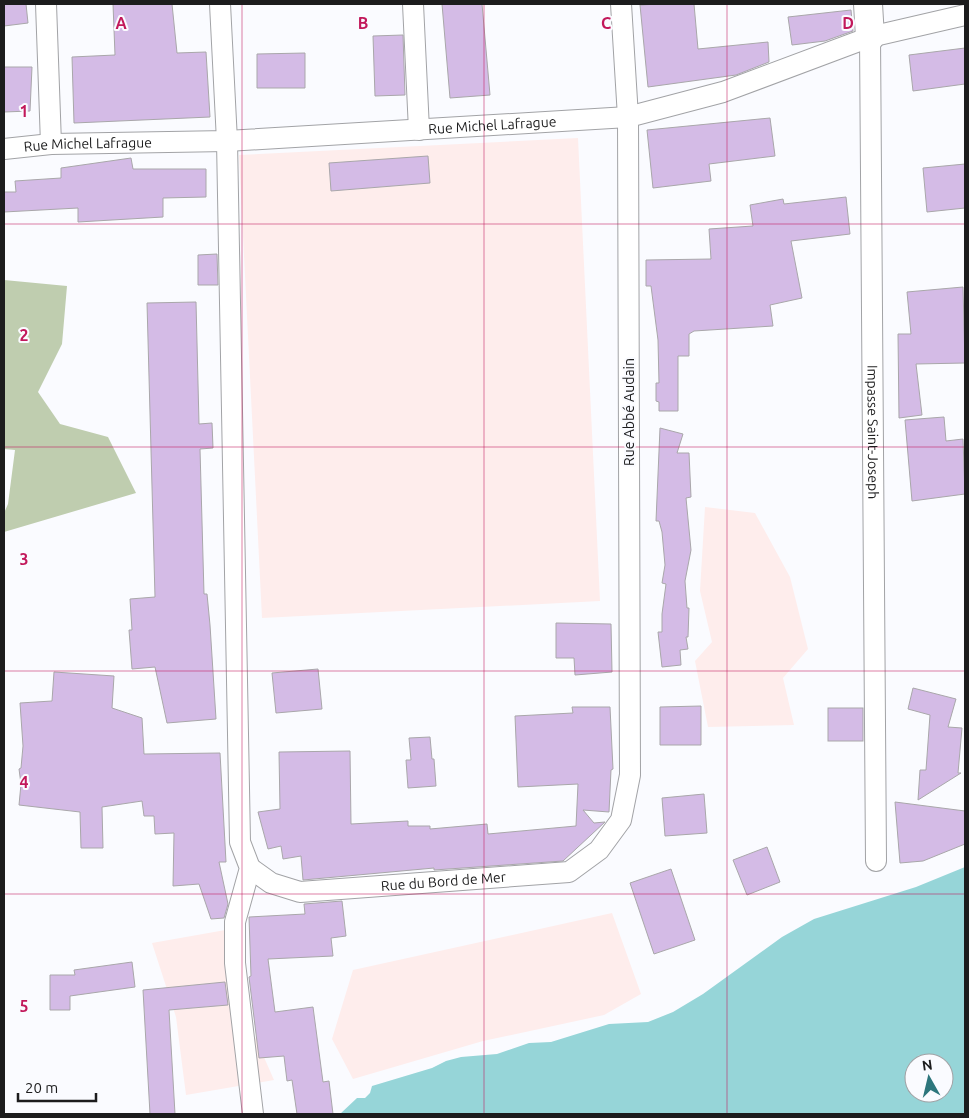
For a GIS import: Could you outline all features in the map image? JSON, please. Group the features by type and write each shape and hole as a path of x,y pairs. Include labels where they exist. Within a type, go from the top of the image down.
{"street":[{"path":"46,4 51,144"},
{"path":"220,4 228,141 240,842 250,868 235,922 235,963 254,1114"},
{"path":"413,4 418,130"},
{"name":"Rue Abbé Audain","path":"620,4 628,117 630,775 621,820"},
{"name":"Impasse Saint-Joseph","path":"868,4 870,37 876,861"},
{"name":"Rue Michel Lafrague","path":"4,149 51,144 228,141 628,117 723,92 870,37 965,15"},
{"name":"Rue du Bord de Mer","path":"250,868 270,883 300,892 569,872 599,850 621,820"}],"shaded area":[{"path":"578,138 600,601 262,618 239,155"},
{"path":"705,507 755,513 790,577 808,649 783,678 794,725 708,727 695,661 712,642 700,591"},
{"path":"612,913 641,994 604,1015 483,1041 353,1079 332,1039 353,970"},
{"path":"231,929 248,1021 274,1080 186,1095 176,1017 152,943"}],"green space":[{"path":"4,280 67,286 62,344 38,392 60,424 108,437 136,493 4,532 4,513 8,504 15,450 4,449"}],"water":[{"path":"965,867 965,1114 340,1114 357,1098 365,1098 370,1093 372,1086 432,1068 446,1061 461,1057 497,1054 529,1043 551,1042 609,1024 648,1022 673,1012 703,994 782,937 814,919 916,887"}],"building":[{"path":"4,4 26,4 28,23 4,26"},
{"path":"113,4 172,4 177,53 206,52 210,117 74,123 72,57 115,55"},
{"path":"442,4 482,4 490,95 450,98"},
{"path":"694,4 698,49 768,42 769,62 736,75 648,87 640,5"},
{"path":"851,10 853,31 825,41 792,45 788,17"},
{"path":"403,35 405,95 375,96 373,36"},
{"path":"965,48 965,84 913,91 909,55"},
{"path":"305,53 305,88 257,88 257,54"},
{"path":"4,67 32,67 30,111 4,112"},
{"path":"770,118 775,156 709,164 711,181 653,188 647,130"},
{"path":"428,156 430,183 331,191 329,163"},
{"path":"131,158 133,169 206,169 206,197 163,198 163,217 78,222 78,208 4,212 4,192 16,192 15,181 61,178 61,168"},
{"path":"965,164 965,208 927,212 923,168"},
{"path":"846,197 850,234 791,241 802,298 770,305 773,326 694,331 689,334 689,356 678,356 678,411 659,411 659,402 656,401 656,383 659,383 658,340 651,286 646,286 646,260 711,259 709,229 753,226 750,205 783,199 784,204"},
{"path":"217,254 218,285 198,285 198,255"},
{"path":"963,287 965,363 916,364 922,415 899,418 898,334 911,334 907,292"},
{"path":"196,302 199,424 212,423 213,448 200,449 204,594 207,594 210,625 216,719 167,723 155,667 132,669 129,630 132,630 130,599 155,597 147,303"},
{"path":"944,417 946,441 963,439 965,494 912,501 905,420"},
{"path":"660,428 683,434 677,453 689,453 691,497 686,498 691,550 685,581 687,608 689,608 688,637 686,637 688,649 680,650 681,665 662,667 658,632 662,632 666,584 662,583 665,565 662,532 659,521 656,521"},
{"path":"556,623 611,624 612,672 575,675 574,658 556,658"},
{"path":"318,669 322,709 276,713 272,673"},
{"path":"54,672 114,676 112,708 142,718 144,754 220,753 226,862 219,862 228,904 224,918 211,919 199,884 173,886 174,833 155,834 154,816 144,816 142,801 102,807 103,848 81,848 80,812 19,805 21,784 19,769 21,768 23,746 20,703 52,701"},
{"path":"913,688 956,699 948,727 962,728 958,773 961,773 918,800 920,770 926,770 930,715 908,709"},
{"path":"701,706 701,745 660,745 660,707"},
{"path":"572,707 610,707 613,769 611,770 609,812 583,810 594,823 605,822 563,861 434,870 434,868 303,880 301,856 283,859 281,846 268,849 258,812 280,809 279,752 350,751 351,824 408,821 408,826 430,826 430,829 487,824 488,834 576,826 578,784 518,787 515,716 573,713"},
{"path":"828,708 863,708 863,741 828,741"},
{"path":"430,737 436,786 408,788 406,760 411,760 409,738"},
{"path":"704,794 707,833 665,836 662,798"},
{"path":"895,802 965,811 965,844 923,861 900,863"},
{"path":"767,847 780,882 747,895 733,860"},
{"path":"671,869 695,940 654,954 630,883"},
{"path":"342,901 346,936 331,938 333,956 268,959 275,1012 313,1007 323,1082 329,1081 333,1114 297,1114 292,1080 287,1081 284,1056 259,1058 249,977 251,976 249,917 305,914 304,904"},
{"path":"132,962 135,987 70,996 70,1010 50,1010 50,975 75,975 74,970"},
{"path":"225,982 228,1005 169,1010 175,1114 150,1114 143,990"}]}
